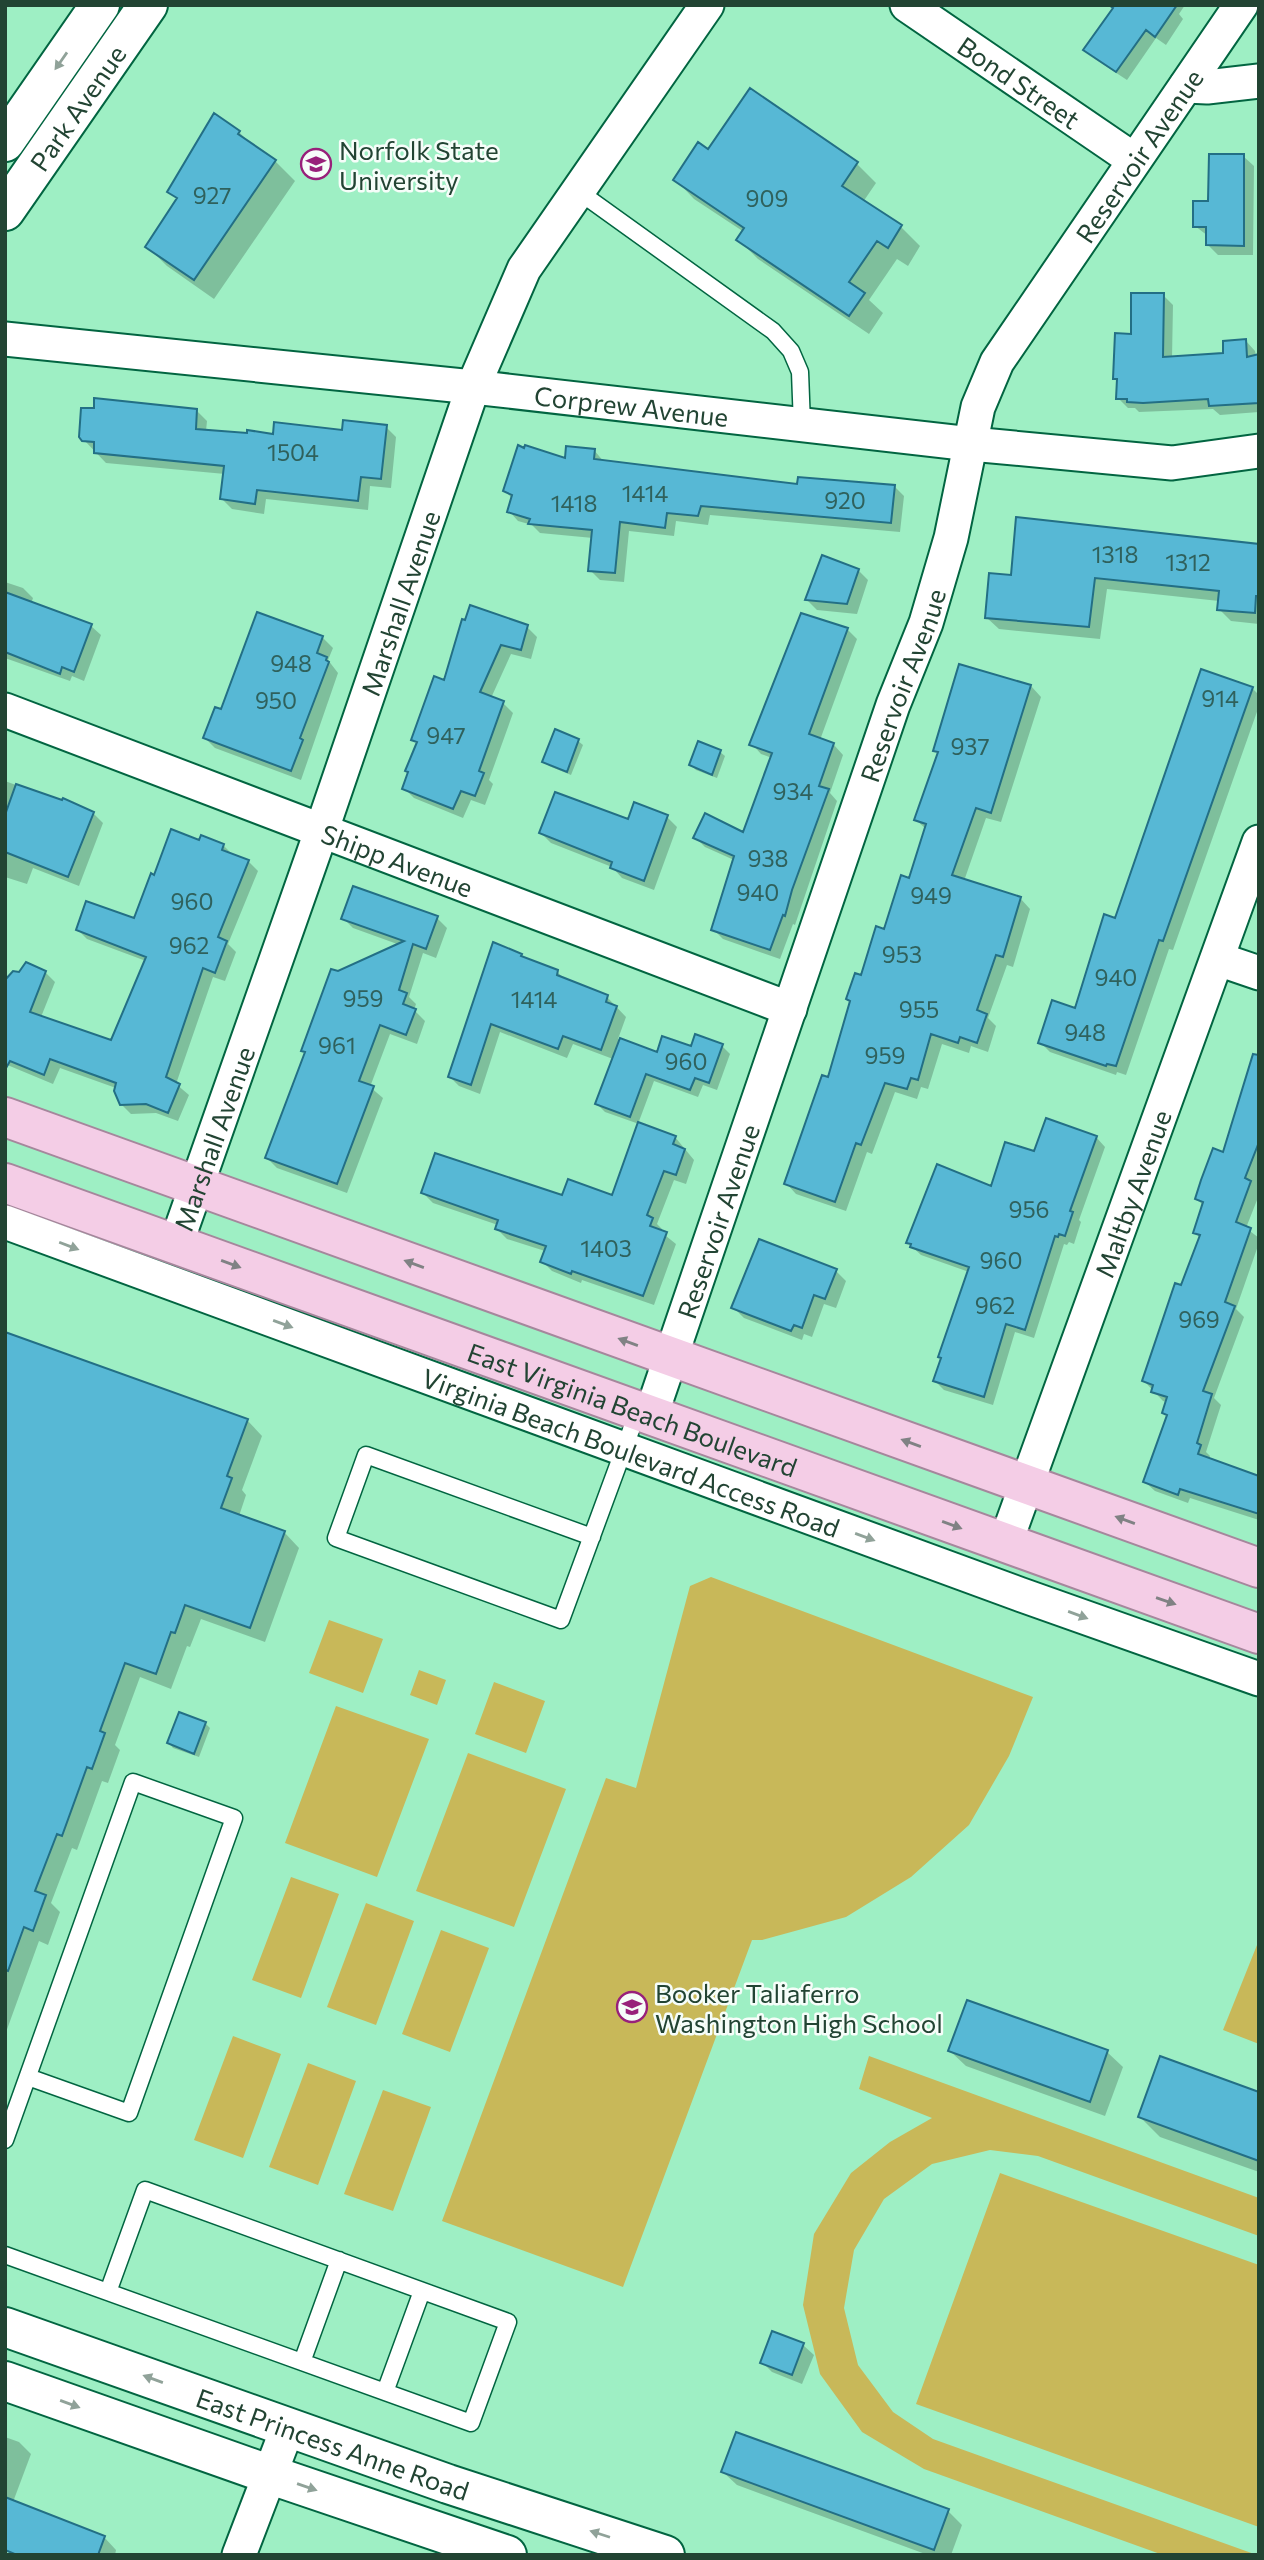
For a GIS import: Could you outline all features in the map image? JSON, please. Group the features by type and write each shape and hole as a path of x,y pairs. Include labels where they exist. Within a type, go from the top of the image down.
{"main road":[{"name":"Park Avenue","path":"5,142 100,5"},
{"name":"Park Avenue","path":"5,211 148,5"},
{"path":"5,1117 1259,1568"},
{"name":"East Virginia Beach Boulevard","path":"5,1183 1259,1634"},
{"name":"East Princess Anne Road","path":"5,2327 644,2552"},
{"name":"East Princess Anne Road","path":"5,2381 507,2555"}],"street":[{"name":"Marshall Avenue","path":"176,1244 473,387 524,269 707,5"},
{"name":"Bond Street","path":"907,5 1134,160"},
{"name":"Reservoir Avenue","path":"645,1413 670,1357 893,705 926,623 951,538 978,407 997,362 1241,5"},
{"path":"1186,86 1207,87 1259,81"},
{"name":"Corprew Avenue","path":"5,339 473,387 971,444 1172,463 1259,451"},
{"name":"Shipp Avenue","path":"5,710 790,1009"},
{"name":"Maltby Avenue","path":"1005,1544 1259,842"},
{"path":"1218,959 1259,973"},
{"name":"Virginia Beach Boulevard Access Road","path":"5,1222 1019,1594 1259,1679"},
{"path":"239,2555 288,2427"}],"lane":[{"path":"579,191 773,331 792,351 800,372 802,425"},
{"path":"592,1537 366,1455 336,1538 561,1620 592,1537 624,1447 645,1413"},
{"path":"5,2140 133,1782 234,1818 129,2113 28,2077"},
{"path":"5,2255 471,2423 508,2322 145,2190 108,2292"},
{"path":"302,2362 339,2260"},
{"path":"385,2392 422,2291"}],"shaded area":[{"path":"711,1577 1033,1697 1009,1756 969,1825 911,1877 846,1917 762,1940 752,1940 623,2287 442,2221 606,1778 636,1788 690,1586"},
{"path":"329,1620 383,1639 363,1693 309,1673"},
{"path":"419,1670 446,1680 437,1705 410,1695"},
{"path":"494,1682 545,1701 526,1753 475,1734"},
{"path":"336,1706 429,1739 377,1877 285,1843"},
{"path":"468,1753 566,1789 514,1927 416,1891"},
{"path":"291,1877 339,1894 301,1998 252,1980"},
{"path":"366,1903 414,1921 376,2025 327,2007"},
{"path":"441,1930 489,1948 450,2052 402,2034"},
{"path":"1259,1940 1259,2044 1223,2030"},
{"path":"233,2036 281,2054 243,2158 194,2140"},
{"path":"869,2056 1259,2198 1259,2236 1038,2156 990,2150 932,2164 884,2199 854,2250 844,2308 858,2365 893,2412 933,2439 1257,2555 1163,2555 924,2469 862,2432 820,2374 803,2305 814,2234 851,2173 890,2142 932,2118 859,2089"},
{"path":"308,2063 356,2081 318,2185 269,2167"},
{"path":"383,2090 431,2107 393,2211 344,2194"},
{"path":"1000,2173 1259,2265 1259,2527 916,2404"}],"building":[{"path":"1109,5 1177,5 1155,37 1146,30 1116,72 1083,50 1113,8"},
{"path":"750,88 858,162 842,186 902,225 888,248 877,241 849,282 865,293 849,316 736,240 744,228 673,180 698,142 708,149"},
{"path":"214,113 240,131 238,134 276,160 194,280 145,247 177,198 167,192"},
{"path":"1209,154 1244,154 1244,246 1206,245 1206,227 1193,227 1193,201 1208,201"},
{"path":"1131,293 1164,293 1163,357 1223,353 1223,341 1246,339 1247,357 1259,354 1259,403 1209,406 1208,399 1143,403 1116,399 1117,379 1113,379 1115,333 1131,334"},
{"path":"94,398 197,409 196,429 247,433 247,430 273,434 274,422 342,430 343,420 387,425 381,479 361,477 358,501 257,490 255,504 220,499 224,466 94,453 94,442 82,441 79,437 81,408 94,408"},
{"path":"518,445 565,458 566,446 595,449 594,459 797,484 798,477 895,485 891,523 701,506 698,516 667,513 665,528 620,522 615,573 588,571 592,530 528,524 530,519 507,512 512,495 503,491"},
{"path":"1016,517 1259,544 1259,596 1256,596 1255,613 1217,610 1219,591 1095,578 1089,627 985,618 989,573 1011,575"},
{"path":"822,555 859,569 847,604 805,600"},
{"path":"5,592 92,624 74,672 62,667 60,674 5,652"},
{"path":"470,605 528,625 521,650 501,645 480,692 504,701 479,771 484,773 475,796 461,791 453,809 402,789 408,772 405,771 417,742 411,740 434,676 444,680 462,619 465,620"},
{"path":"257,612 323,636 317,653 327,657 329,662 300,738 303,740 291,771 203,738 215,707 221,709"},
{"path":"801,613 848,628 809,734 834,743 819,786 829,789 785,916 783,915 770,950 711,930 734,856 693,838 705,813 743,832 772,753 749,745"},
{"path":"959,664 1031,685 991,813 976,808 952,875 1021,897 1003,957 996,955 977,1010 987,1014 977,1043 960,1037 958,1043 931,1034 918,1080 911,1078 907,1089 885,1083 861,1145 856,1143 835,1202 784,1184 822,1075 828,1077 850,1001 846,999 855,973 861,975 876,926 884,929 901,875 909,878 926,824 914,820 938,752 933,751"},
{"path":"1201,669 1253,687 1163,941 1159,940 1116,1066 1106,1066 1038,1043 1052,1000 1075,1008 1104,914 1115,918"},
{"path":"555,729 579,739 567,772 542,762"},
{"path":"698,741 721,750 712,775 689,765"},
{"path":"16,784 62,800 63,798 94,812 68,877 5,852 5,815"},
{"path":"555,792 628,819 634,802 668,815 644,881 610,868 612,862 539,833"},
{"path":"171,829 199,840 201,835 224,844 222,850 249,860 218,937 227,941 215,973 203,968 166,1077 180,1084 168,1113 146,1104 120,1105 114,1091 116,1083 50,1059 44,1075 10,1061 5,1070 5,980 13,971 19,972 26,962 46,971 30,1012 111,1040 146,957 76,930 86,901 134,918"},
{"path":"353,886 438,916 426,949 413,944 399,990 407,993 403,1004 416,1009 406,1035 380,1025 359,1081 374,1086 337,1184 265,1158 305,1052 301,1051 331,969 338,971 404,941 341,919"},
{"path":"493,942 558,970 557,975 608,995 606,1002 617,1006 601,1050 563,1036 558,1049 491,1024 471,1085 448,1077"},
{"path":"695,1034 723,1044 709,1083 695,1078 690,1090 646,1074 630,1117 595,1104 620,1038 657,1052 662,1036 691,1046"},
{"path":"1253,1054 1259,1055 1259,1142 1245,1178 1251,1181 1236,1222 1251,1228 1225,1302 1235,1306 1203,1391 1212,1394 1197,1443 1201,1445 1198,1454 1259,1476 1259,1514 1180,1489 1178,1495 1143,1482 1167,1415 1162,1413 1167,1397 1151,1392 1153,1385 1142,1381 1175,1283 1181,1285 1200,1235 1193,1233 1203,1202 1195,1199 1201,1180 1213,1148 1223,1152"},
{"path":"1046,1118 1097,1136 1070,1211 1073,1212 1065,1236 1055,1236 1025,1330 1006,1324 984,1397 933,1381 941,1358 938,1357 969,1267 910,1247 911,1244 906,1243 937,1164 991,1186 1005,1142 1034,1151"},
{"path":"638,1122 676,1136 673,1144 685,1149 676,1175 664,1171 647,1215 653,1218 650,1226 667,1232 643,1296 540,1262 546,1246 495,1229 498,1220 421,1193 435,1153 562,1195 568,1179 612,1195"},
{"path":"759,1239 837,1269 825,1299 814,1295 802,1328 794,1325 791,1331 731,1308"},
{"path":"5,1332 248,1419 227,1476 232,1478 221,1508 285,1531 250,1628 185,1605 175,1633 171,1632 156,1674 125,1663 100,1731 105,1733 92,1769 87,1767 62,1836 57,1834 35,1891 46,1895 33,1931 24,1927 8,1971 5,1970"},
{"path":"179,1712 206,1722 194,1754 167,1743"},
{"path":"967,2000 1108,2050 1090,2102 948,2051"},
{"path":"1160,2056 1259,2092 1259,2161 1138,2117"},
{"path":"772,2331 804,2343 792,2375 760,2363"},
{"path":"736,2432 949,2509 934,2550 721,2472"},
{"path":"5,2497 105,2536 98,2555 17,2555 5,2550"}],"place":[{"name":"Norfolk State University","path":"316,164"},
{"name":"Booker Taliaferro Washington High School","path":"632,2007"}]}
